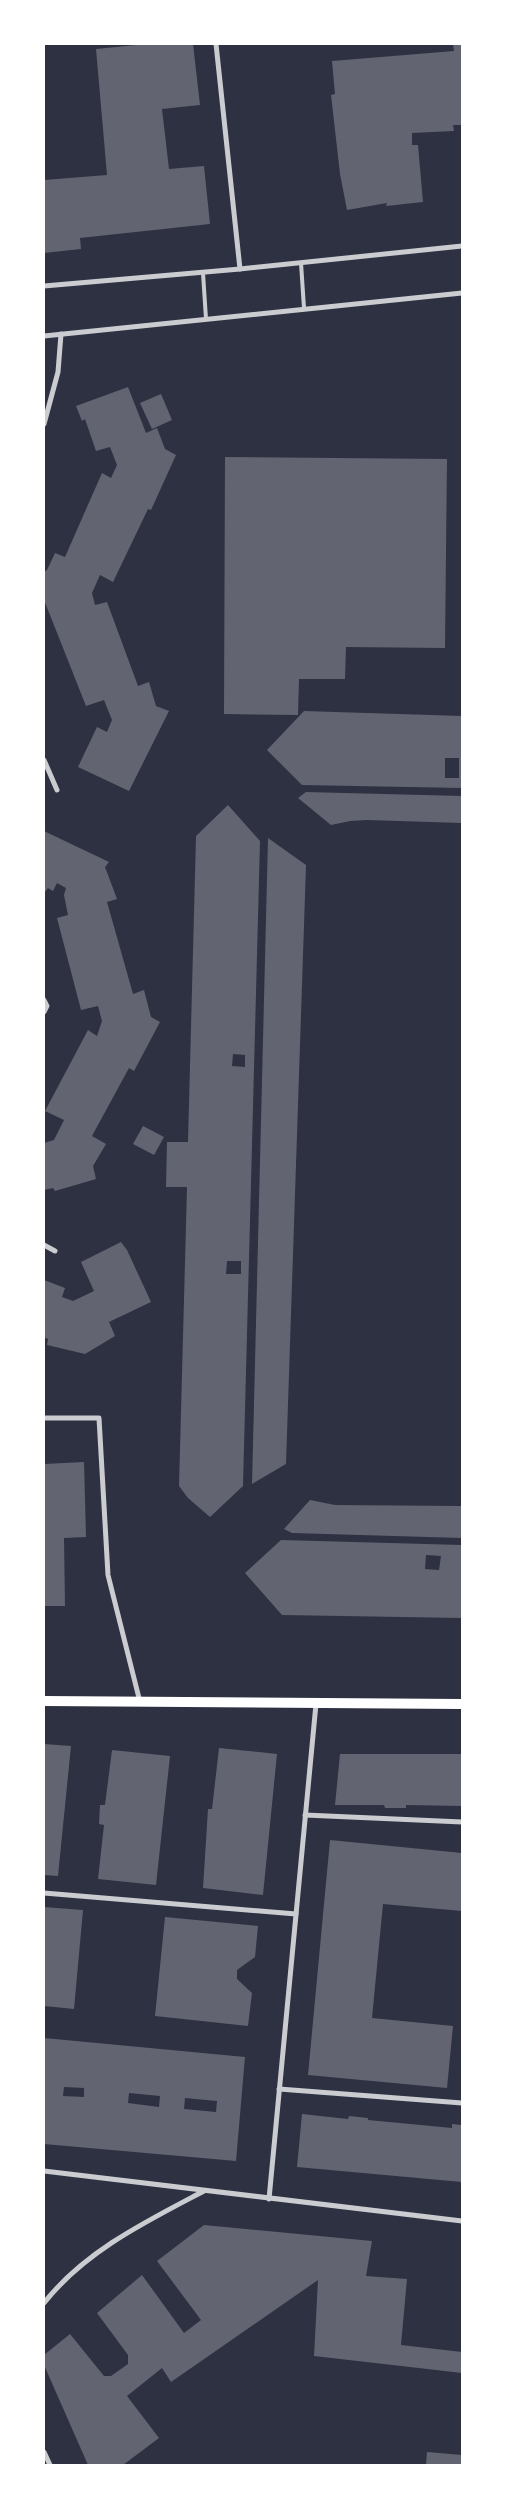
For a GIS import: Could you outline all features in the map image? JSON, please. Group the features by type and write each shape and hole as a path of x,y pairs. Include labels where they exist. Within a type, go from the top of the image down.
{"main road":[{"path":"44,1701 462,1704"}],"street":[{"path":"216,44 240,269"},
{"path":"44,286 203,273 462,246"},
{"path":"44,336 462,293"},
{"path":"44,424 58,372 61,334"},
{"path":"44,760 57,790"},
{"path":"44,1000 47,1006 44,1012"},
{"path":"44,1245 55,1251"},
{"path":"44,1418 99,1418 108,1575 140,1702"},
{"path":"269,2199 316,1704"},
{"path":"305,1815 462,1822"},
{"path":"44,1892 296,1914"},
{"path":"280,2089 462,2103"},
{"path":"44,2171 462,2221"},
{"path":"44,2303 61,2281 128,2232 204,2190"},
{"path":"44,2452 50,2465"}],"lane":[{"path":"301,263 304,308"},
{"path":"203,273 206,319"}],"building":[{"path":"147,44 193,44 200,105 162,109 169,169 204,166 210,224 80,238 81,249 44,253 44,180 107,175 96,49"},
{"path":"453,44 462,44 462,125 453,125 454,131 412,133 412,145 418,145 423,202 386,206 387,203 347,210 340,174 331,95 335,94 332,61 454,51"},
{"path":"128,387 146,433 157,428 165,449 176,455 151,510 148,509 113,582 100,575 92,593 95,605 107,602 138,686 149,682 156,706 169,711 129,791 78,767 97,727 107,732 112,720 104,700 86,706 44,600 44,572 47,570 55,553 65,557 102,473 111,478 117,465 110,447 96,451 85,419 82,421 76,406"},
{"path":"161,394 172,420 152,429 140,403"},
{"path":"225,457 447,459 445,648 346,647 345,679 299,679 298,715 224,714"},
{"path":"304,711 462,716 462,788 302,785 267,750","holes":["445,758 459,758 459,778 445,778"]},
{"path":"306,792 462,796 462,823 367,820 331,825 298,798"},
{"path":"228,805 260,841 243,1486 210,1517 188,1498 179,1486 187,1187 166,1187 167,1142 188,1142 196,836","holes":["233,1054 245,1055 245,1067 232,1066","227,1261 241,1261 241,1274 226,1274"]},
{"path":"44,831 109,862 105,867 117,899 107,902 133,994 144,990 151,1017 160,1022 134,1071 129,1068 92,1136 106,1144 93,1166 96,1179 55,1191 53,1188 44,1190 44,1143 54,1140 64,1120 45,1111 88,1030 97,1036 102,1021 98,1006 81,1010 57,918 68,915 64,895 66,888 57,883 53,891 48,888 44,893"},
{"path":"268,838 306,865 286,1464 252,1484"},
{"path":"143,1126 164,1137 154,1155 133,1144"},
{"path":"121,1242 127,1250 151,1302 109,1322 115,1336 85,1354 47,1345 48,1339 44,1337 44,1280 65,1288 62,1297 73,1301 94,1291 81,1262"},
{"path":"84,1462 86,1537 64,1538 65,1606 44,1606 44,1464"},
{"path":"310,1500 335,1505 462,1506 462,1538 292,1533 284,1529"},
{"path":"281,1540 462,1545 462,1618 282,1615 245,1573","holes":["426,1555 441,1556 439,1570 425,1569"]},
{"path":"44,1744 71,1746 58,1876 44,1875"},
{"path":"219,1748 277,1754 263,1895 203,1888 208,1809 212,1809"},
{"path":"112,1750 170,1756 156,1885 98,1879 104,1825 99,1824 100,1805 105,1805"},
{"path":"340,1754 462,1754 462,1806 406,1805 406,1808 385,1808 384,1805 335,1805"},
{"path":"330,1840 462,1853 462,1911 383,1904 372,2018 453,2026 447,2088 308,2075"},
{"path":"44,1907 83,1910 74,2009 44,2006"},
{"path":"165,1917 258,1926 255,1957 237,1970 237,1979 252,1993 248,2026 155,2016"},
{"path":"44,2038 245,2057 236,2161 44,2144","holes":["64,2087 84,2088 84,2097 63,2096","129,2093 160,2096 159,2107 128,2103","185,2098 217,2101 216,2112 184,2109"]},
{"path":"302,2114 348,2119 349,2116 368,2118 368,2120 452,2128 452,2124 462,2125 462,2182 297,2167"},
{"path":"204,2225 372,2241 366,2276 407,2279 401,2345 462,2352 462,2373 314,2356 318,2280 171,2382 162,2368 127,2396 159,2438 123,2465 88,2465 44,2365 44,2355 70,2334 104,2376 111,2376 128,2364 128,2355 97,2313 142,2275 184,2333 201,2320 157,2261"},
{"path":"427,2452 462,2455 462,2465 426,2465"}]}
